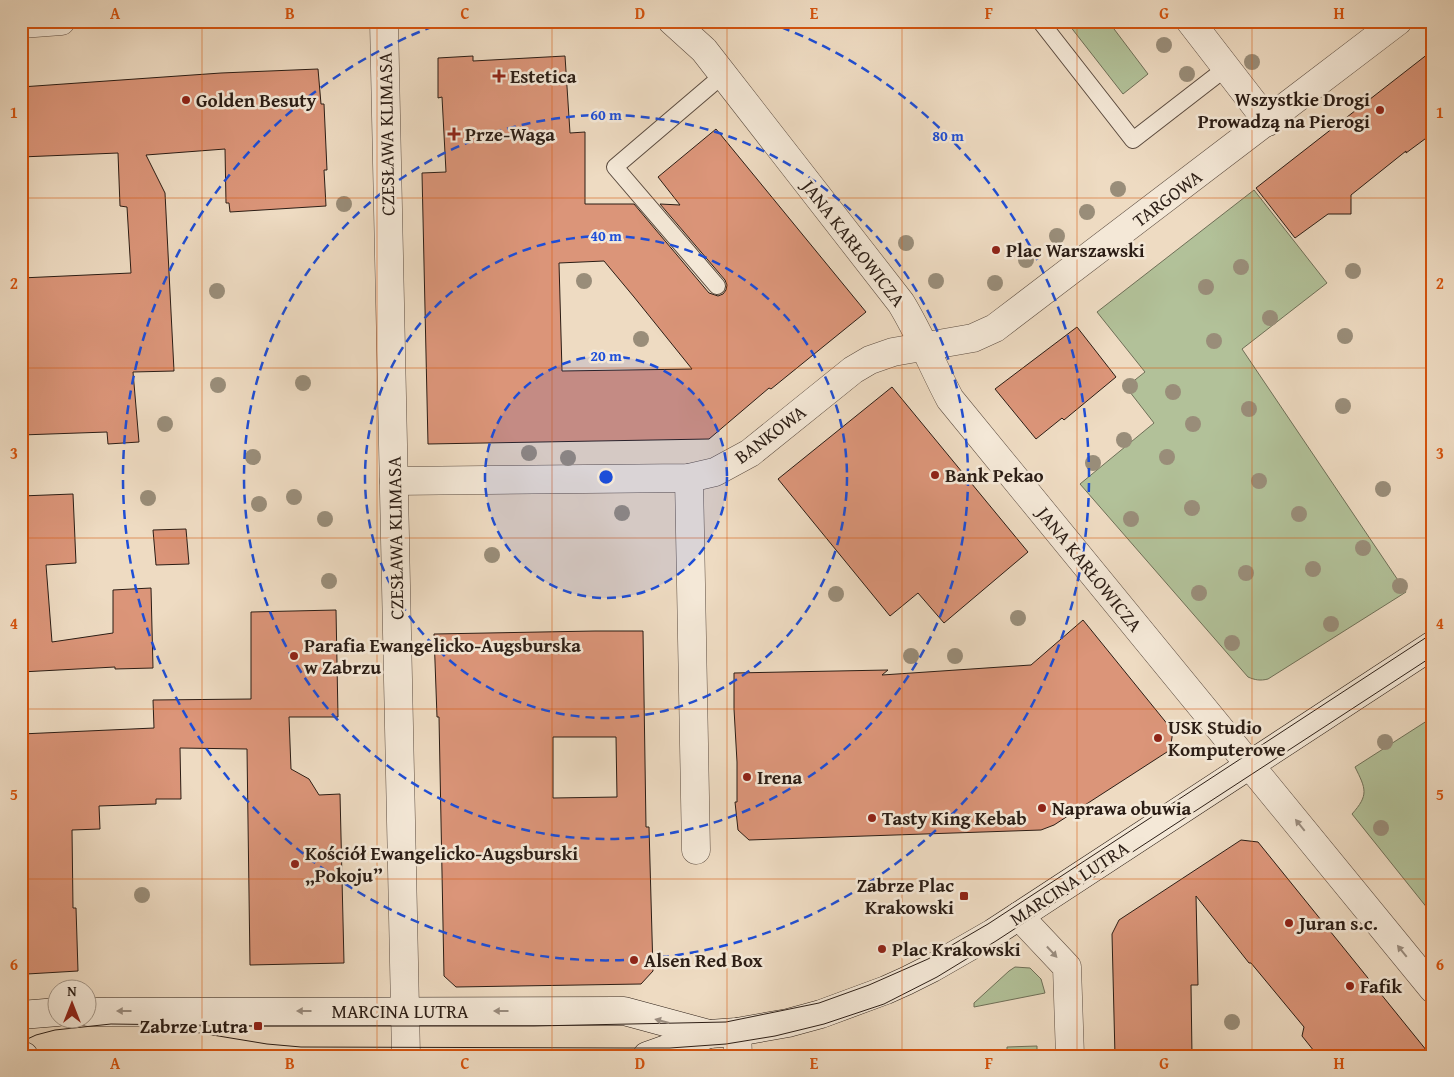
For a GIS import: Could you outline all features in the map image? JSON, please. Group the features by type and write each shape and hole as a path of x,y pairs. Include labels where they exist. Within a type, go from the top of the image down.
{"street":[{"path":"21,24 61,21"},
{"name":"CZESŁAWA KLIMASA","path":"384,21 406,1056"},
{"name":"JANA KARŁOWICZA","path":"672,21 704,50 901,303 912,320 950,399 1433,989"},
{"path":"1190,21 1268,122"},
{"name":"TARGOWA","path":"924,346 973,338 995,328 1268,122 1398,21"},
{"name":"BANKOWA","path":"394,481 689,478 715,472 750,453 853,370 870,360 893,352 924,346"},
{"path":"689,478 696,850"},
{"name":"MARCINA LUTRA","path":"98,1012 624,1011 709,1034 738,1044 788,1023 821,1014 886,990 932,968 1019,916 1433,645"},
{"path":"1019,916 1067,967 1070,1056"},
{"path":"21,1016 48,1013"},
{"name":"MARCINA LUTRA","path":"647,1056 709,1034"}],"lane":[{"path":"1040,21 1133,140 1226,68"},
{"path":"717,286 615,167 723,75"}],"green space":[{"path":"1066,21 1108,21 1148,74 1123,94"},
{"path":"1254,190 1327,283 1242,349 1406,592 1268,679 1260,680 1248,677 1080,484 1154,423 1126,387 1145,372 1097,312"},
{"path":"1433,717 1432,914 1352,814 1361,802 1364,792 1362,781 1355,767"},
{"path":"1015,967 1030,968 1041,979 1045,993 974,1007 974,1003"},
{"path":"1037,1046 1037,1056 1007,1056 1007,1047"}],"building":[{"path":"1433,50 1433,133 1406,153 1406,151 1351,195 1351,214 1328,214 1295,238 1256,188"},
{"path":"473,56 473,61 565,56 570,133 585,132 585,204 634,204 709,293 718,296 726,290 725,280 660,204 680,205 658,177 716,129 866,312 771,389 769,388 709,439 428,444 422,173 446,172 442,97 438,98 438,58","holes":["604,261 692,369 562,371 559,263"]},
{"path":"318,69 321,104 324,104 327,170 324,170 326,206 230,212 229,203 226,203 225,149 146,155 165,193 174,371 133,372 139,442 108,444 107,432 21,435 21,278 131,273 127,207 120,206 118,153 21,157 21,87 221,73"},
{"path":"1077,327 1116,377 1064,420 1062,418 1036,439 995,389"},
{"path":"892,387 1028,552 944,623 918,593 890,616 778,479"},
{"path":"73,494 76,563 46,565 52,642 113,633 113,590 151,588 153,668 115,669 115,667 21,672 21,496"},
{"path":"186,529 189,564 156,565 153,530"},
{"path":"336,610 338,717 289,717 291,769 309,779 319,795 340,794 344,963 250,965 247,749 180,748 181,799 156,799 156,804 99,806 100,829 72,830 73,908 76,908 78,971 27,974 26,972 21,972 21,734 154,728 153,700 251,699 251,612"},
{"path":"1083,620 1173,731 1170,750 1054,825 1041,830 749,840 738,830 735,802 737,802 737,762 734,673 888,670 882,675 1031,665"},
{"path":"643,631 646,827 649,827 653,971 641,984 456,987 444,976 439,717 437,717 434,634","holes":["553,737 616,737 617,797 553,798"]},
{"path":"1241,840 1258,842 1431,1056 1318,1056 1302,1036 1304,1027 1251,963 1249,963 1196,896 1198,985 1191,985 1192,1056 1115,1056 1112,934 1119,920"}],"tram line":[{"path":"21,1042 36,1035 55,1030 111,1024 534,1026 726,1022 819,1003 869,985 928,959 988,924 1433,633"},
{"path":"188,1031 267,1044 301,1047 670,1048 726,1044 775,1036 824,1024 884,1004 937,977 996,941 1433,656"}],"place":[{"name":"Estetica","path":"499,76"},
{"name":"Golden Besuty","path":"186,100"},
{"name":"Wszystkie Drogi Prowadzą na Pierogi","path":"1380,110"},
{"name":"Prze-Waga","path":"454,134"},
{"name":"Plac Warszawski","path":"996,250"},
{"name":"Bank Pekao","path":"935,475"},
{"name":"Parafia Ewangelicko-Augsburska w Zabrzu","path":"294,656"},
{"name":"USK Studio Komputerowe","path":"1158,738"},
{"name":"Irena","path":"747,777"},
{"name":"Naprawa obuwia","path":"1042,808"},
{"name":"Tasty King Kebab","path":"872,818"},
{"name":"Kościół Ewangelicko-Augsburski „Pokoju”","path":"295,864"},
{"name":"Zabrze Plac Krakowski","path":"964,896"},
{"name":"Juran s.c.","path":"1289,923"},
{"name":"Plac Krakowski","path":"882,949"},
{"name":"Alsen Red Box","path":"634,960"},
{"name":"Fafik","path":"1350,986"},
{"name":"Zabrze Lutra","path":"258,1026"}]}
